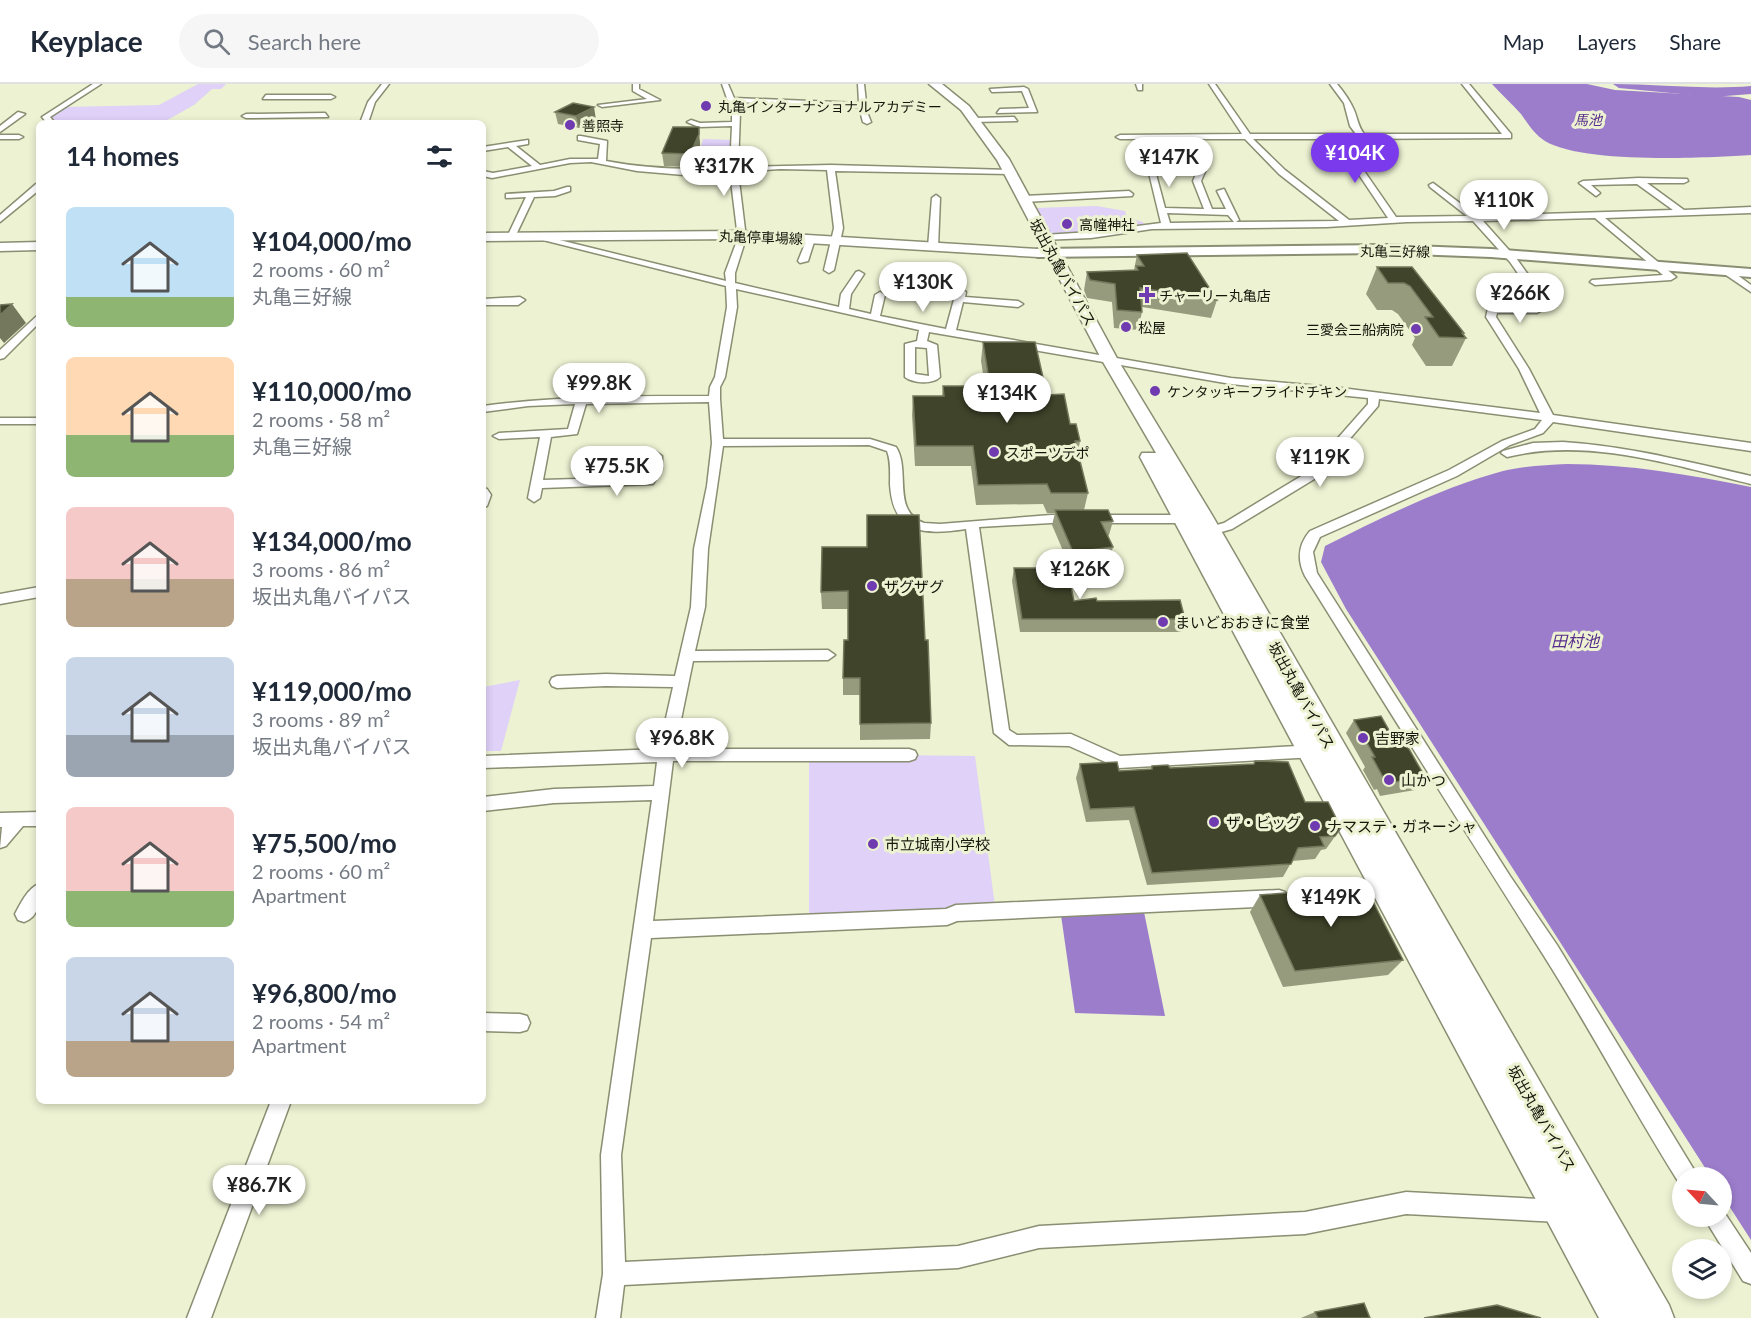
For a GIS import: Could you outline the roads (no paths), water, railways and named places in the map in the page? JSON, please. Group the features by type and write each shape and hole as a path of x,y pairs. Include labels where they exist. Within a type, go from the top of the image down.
{"highway":[{"name":"坂出丸亀バイパス","path":"924,84 939,96 960,120 1024,199 1045,248"},
{"name":"坂出丸亀バイパス","path":"935,84 965,108 975,120 1045,248 1184,519 1656,1318"},
{"name":"坂出丸亀バイパス","path":"1102,360 1210,531 1322,750 1376,890 1561,1211 1619,1318"}],"main road":[{"name":"丸亀停車場線","path":"486,237 741,236 933,247 1045,248"},
{"path":"0,247 36,246"},
{"name":"丸亀三好線","path":"1045,248 1386,249 1507,254 1751,273"}],"street":[{"path":"48,120 46,117 98,84"},
{"path":"365,120 372,102 386,84"},
{"path":"602,105 656,100 638,93 635,90 636,84"},
{"path":"608,1318 614,1274 611,1155 619,1089 634,1000 668,755 668,741 698,608 701,549 713,486 718,443 714,399 732,307 730,273 742,238 734,170 736,113 725,84"},
{"path":"861,84 862,105 867,122"},
{"path":"1212,84 1247,135 1282,172 1347,223"},
{"path":"1333,84 1340,91 1355,121 1354,126 1361,135"},
{"path":"1120,137 1508,136 1465,84"},
{"path":"1000,111 1034,110 1024,89 990,87 1000,111 1005,120"},
{"path":"266,97 332,97"},
{"path":"289,103 296,97"},
{"path":"731,100 862,105"},
{"path":"272,120 283,110"},
{"path":"0,130 21,114"},
{"path":"246,116 325,116"},
{"path":"975,120 1031,118"},
{"path":"691,122 699,125 735,124"},
{"path":"1336,135 1394,220"},
{"path":"0,137 19,137"},
{"path":"581,138 604,143 602,161"},
{"path":"486,149 525,142"},
{"path":"510,145 539,168"},
{"path":"486,174 492,176 570,161 602,161 664,172 831,167 1002,172"},
{"path":"829,270 840,226 836,200 830,184 831,167"},
{"path":"1166,225 1151,171 1202,169 1197,181 1209,211"},
{"path":"1629,172 1681,212"},
{"path":"1596,193 1583,183 1684,181"},
{"path":"1433,185 1476,219 1507,254 1542,301 1542,308 1537,310 1492,310 1491,316 1524,369 1549,419"},
{"path":"0,219 36,189"},
{"path":"509,196 555,194 567,189"},
{"path":"1221,191 1238,225"},
{"path":"1024,199 1129,194"},
{"path":"511,237 531,195"},
{"path":"933,247 936,198"},
{"path":"1161,210 1231,212"},
{"path":"1045,248 1166,225 1347,223 1751,210"},
{"path":"1594,282 1671,277 1613,231 1598,216"},
{"path":"535,237 844,312 1102,360 1231,381 1373,395 1751,447"},
{"path":"803,261 811,239"},
{"path":"1726,271 1751,290"},
{"path":"844,312 846,294 859,274"},
{"path":"950,332 960,294 1018,304"},
{"path":"875,318 880,295"},
{"path":"486,302 519,302 520,300"},
{"path":"0,356 36,320"},
{"path":"921,344 924,328"},
{"path":"1210,531 1228,526 1312,475 1374,404 1373,395"},
{"path":"486,409 528,403 714,399"},
{"path":"499,436 573,432 581,401"},
{"path":"1454,473 1506,443 1539,431 1549,419"},
{"path":"0,421 36,421"},
{"path":"534,498 546,434"},
{"path":"718,443 880,444 892,448 895,455 900,509 910,522 920,526 935,528 1054,519 1184,519"},
{"path":"1682,1167 1650,1118 1551,951 1310,573 1305,551 1308,541 1315,534 1454,473 1529,446 1555,445 1634,454 1751,480"},
{"path":"536,484 648,481 656,469 656,456"},
{"path":"972,524 1000,725 1006,738 1023,742 1071,740 1119,762 1322,750"},
{"path":"0,599 36,593"},
{"path":"686,656 828,655"},
{"path":"557,682 606,680 681,682"},
{"path":"486,762 668,755 909,755"},
{"path":"486,804 554,796 661,793"},
{"path":"0,819 36,819"},
{"path":"0,841 19,819"},
{"path":"24,914 36,896"},
{"path":"642,930 935,918 947,917 956,913 1301,897"},
{"path":"486,1022 520,1023"},
{"path":"199,1318 280,1104"},
{"path":"614,1274 958,1257 1040,1237 1305,1222 1406,1203 1561,1211"},
{"path":"1721,1227 1751,1273"}],"water":[{"name":"馬池","path":"1492,84 1587,84 1615,90 1739,97 1751,100 1751,155 1645,158 1587,153 1563,148 1538,136 1521,114"},
{"name":"田村池","path":"1590,464 1636,468 1751,487 1751,1240 1732,1211 1732,1167 1705,1167 1346,609 1321,562 1325,546 1390,514 1435,494 1480,478 1527,467"},
{"path":"1144,912 1165,1016 1075,1013 1061,915"}],"waterway":[{"path":"1619,84 1713,93 1751,90"}],"place":[{"name":"丸亀インターナショナルアカデミー","path":"706,106"},
{"name":"善照寺","path":"570,125"},
{"name":"高幢神社","path":"1067,224"},
{"name":"チャーリー丸亀店","path":"1147,295"},
{"name":"松屋","path":"1126,327"},
{"name":"三愛会三船病院","path":"1416,329"},
{"name":"ケンタッキーフライドチキン","path":"1155,391"},
{"name":"スポーツデポ","path":"994,452"},
{"name":"ザグザグ","path":"872,586"},
{"name":"まいどおおきに食堂","path":"1163,622"},
{"name":"吉野家","path":"1363,738"},
{"name":"山かつ","path":"1389,780"},
{"name":"ザ・ビッグ","path":"1214,822"},
{"name":"ナマステ・ガネーシャ","path":"1315,826"},
{"name":"市立城南小学校","path":"873,844"}]}
